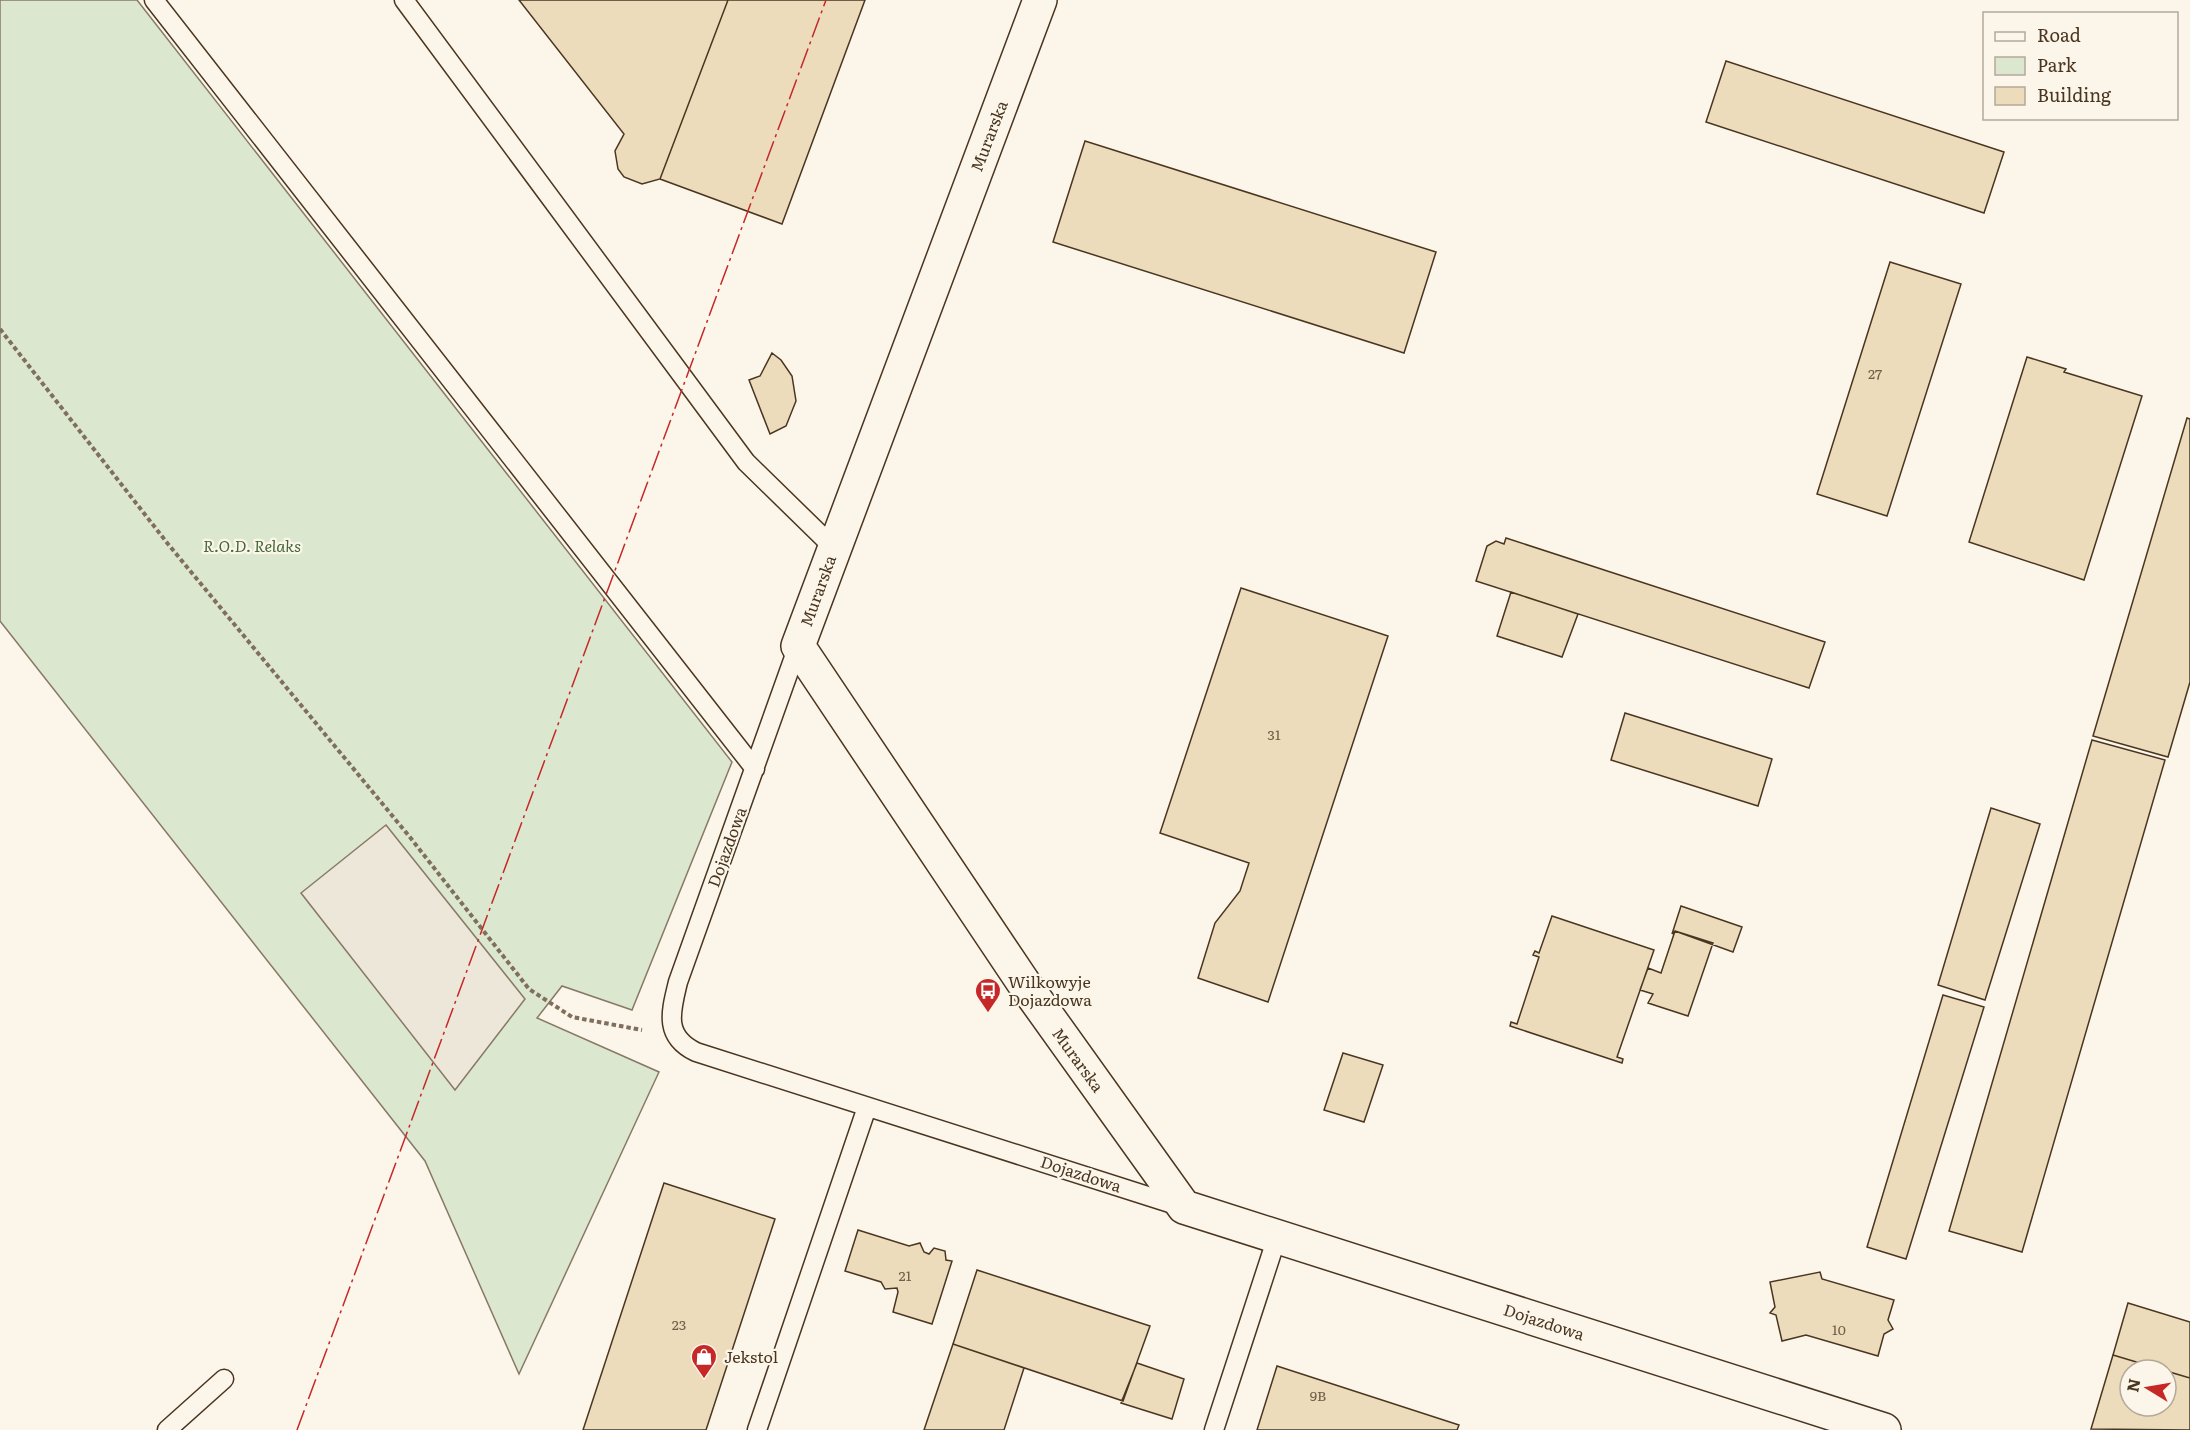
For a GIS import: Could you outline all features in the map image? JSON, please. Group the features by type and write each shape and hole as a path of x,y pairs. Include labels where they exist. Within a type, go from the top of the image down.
{"street":[{"name":"Murarska","path":"1040,0 798,646 1023,982 1184,1207"},
{"name":"Dojazdowa","path":"1184,1207 1884,1430"}],"lane":[{"path":"154,0 754,769"},
{"path":"404,0 746,462 834,548"},
{"name":"Dojazdowa","path":"798,646 678,982 672,1006 671,1024 675,1036 683,1046 696,1052 1184,1207"},
{"path":"757,1430 867,1107"},
{"path":"1214,1430 1277,1237"},
{"path":"167,1430 224,1379"}],"path":[{"path":"0,329 168,544 410,836 529,989 572,1017 675,1036"}],"green space":[{"name":"R.O.D. Relaks","path":"0,0 137,0 732,762 632,1010 562,986 537,1018 659,1072 519,1374 425,1161 0,621"}],"shaded area":[{"path":"386,825 525,999 455,1090 301,893"}],"building":[{"path":"519,0 728,0 660,179 642,184 624,177 618,169 615,151 624,134"},
{"path":"728,0 865,0 782,224 660,179"},
{"path":"1726,61 2004,152 1984,213 1706,122"},
{"path":"1085,141 1436,252 1404,353 1053,242"},
{"path":"1890,262 1961,284 1887,516 1817,494"},
{"path":"772,353 781,360 792,376 796,401 786,426 770,434 749,380 760,376"},
{"path":"2027,357 2066,369 2064,372 2142,396 2084,580 1969,542"},
{"path":"2187,418 2190,419 2190,682 2168,757 2093,736"},
{"path":"1506,538 1825,642 1809,688 1476,581 1487,546 1496,541 1504,544"},
{"path":"1241,588 1388,636 1268,1002 1198,978 1215,923 1240,891 1249,863 1160,833"},
{"path":"1511,592 1578,614 1562,657 1497,636"},
{"path":"1625,713 1772,759 1758,806 1611,760"},
{"path":"2092,740 2165,760 2022,1252 1949,1231"},
{"path":"1991,808 2040,824 1985,1000 1938,985"},
{"path":"1681,906 1742,927 1733,952 1675,931 1672,934"},
{"path":"1552,916 1654,950 1617,1057 1623,1059 1622,1063 1510,1026 1511,1022 1517,1024 1539,957 1533,955 1535,951 1539,953"},
{"path":"1675,931 1713,943 1688,1016 1648,1003 1653,994 1640,990 1648,968 1661,973"},
{"path":"1943,995 1984,1007 1906,1259 1867,1247"},
{"path":"1343,1053 1383,1065 1364,1122 1324,1110"},
{"path":"664,1183 775,1219 706,1430 583,1430"},
{"path":"858,1230 909,1246 920,1243 924,1252 929,1254 934,1248 945,1251 946,1260 952,1261 932,1324 893,1312 897,1288 885,1289 881,1282 845,1271"},
{"path":"977,1270 1150,1326 1123,1401 953,1344"},
{"path":"1820,1272 1822,1279 1894,1300 1888,1320 1893,1329 1884,1334 1878,1356 1806,1335 1782,1341 1776,1315 1770,1313 1775,1307 1770,1282"},
{"path":"2128,1303 2190,1322 2190,1378 2178,1374 2178,1358 2123,1358 2113,1355"},
{"path":"953,1344 1024,1368 1004,1430 924,1430"},
{"path":"2113,1355 2123,1358 2118,1358 2118,1418 2178,1418 2178,1374 2190,1378 2190,1430 2091,1429"},
{"path":"1137,1363 1184,1379 1172,1419 1121,1403"},
{"path":"1277,1366 1459,1425 1457,1430 1257,1430"}],"power":[{"path":"297,1430 826,0"}],"place":[{"name":"Wilkowyje Dojazdowa","path":"988,1014"},
{"name":"Jekstol","path":"704,1380"}]}
